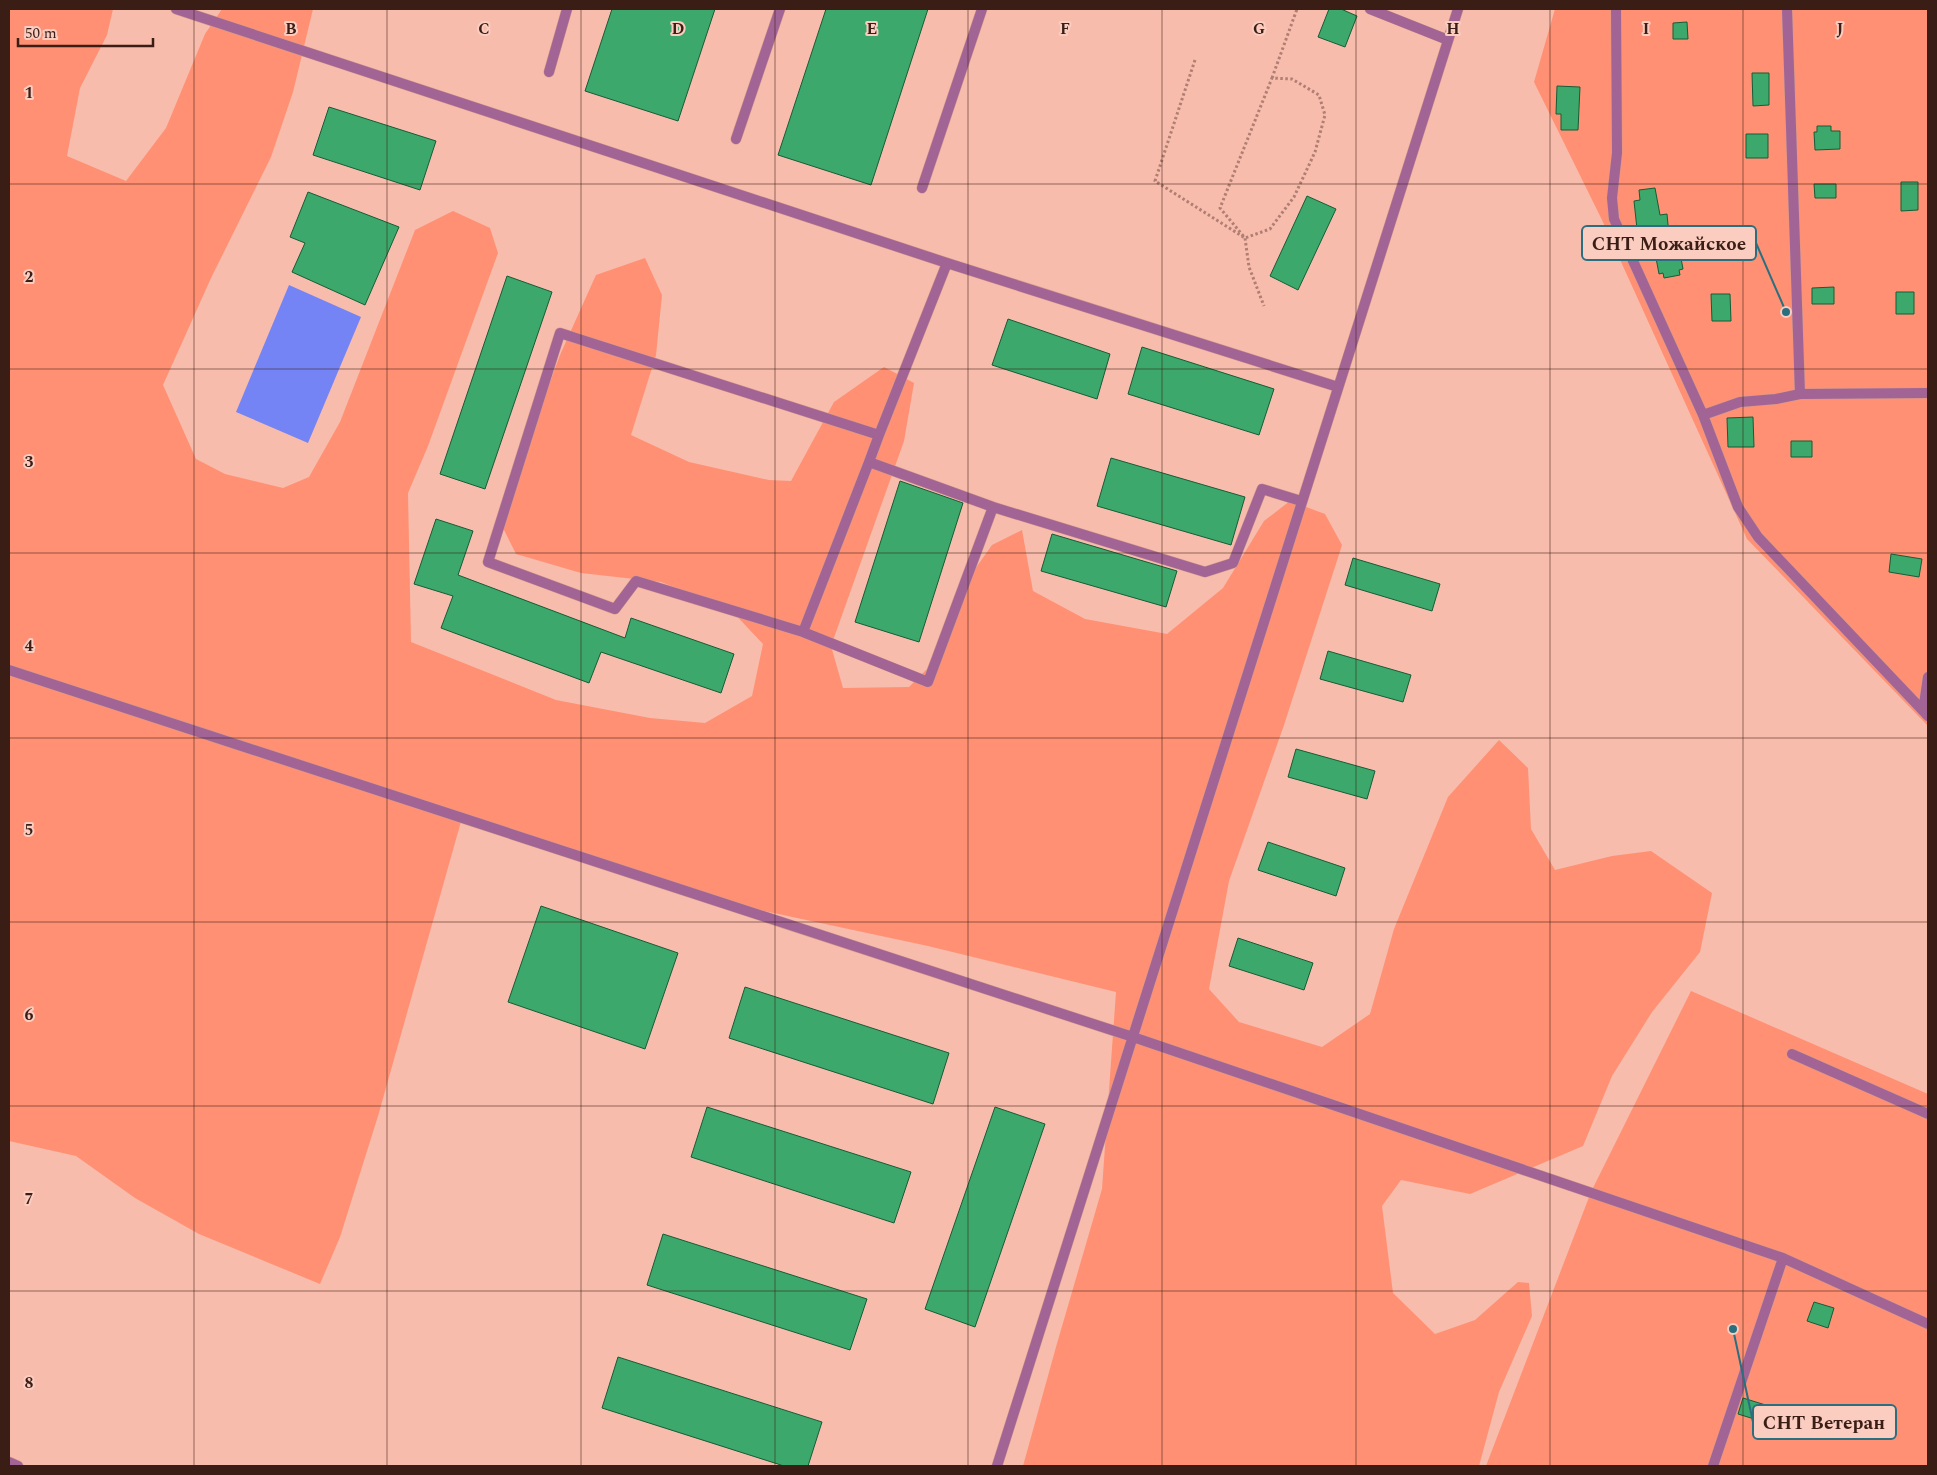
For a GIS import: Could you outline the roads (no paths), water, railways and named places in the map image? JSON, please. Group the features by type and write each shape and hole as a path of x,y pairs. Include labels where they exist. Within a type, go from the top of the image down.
{"street":[{"path":"176,9 947,263 1338,387"},
{"path":"548,72 567,9"},
{"path":"736,139 780,9"},
{"path":"922,188 982,9"},
{"path":"1370,9 1448,40"},
{"path":"996,1466 1458,9"},
{"path":"1616,9 1617,153 1612,198 1614,219 1703,415 1738,507 1758,537 1926,713"},
{"path":"1786,9 1800,394"},
{"path":"802,632 947,263"},
{"path":"879,435 560,333 488,562 615,609 636,581 802,632 928,682 994,507"},
{"path":"1703,415 1740,402 1776,399 1800,394 1928,392"},
{"path":"869,462 994,507 1206,572 1232,563 1262,489 1301,501"},
{"path":"9,670 1132,1037 1783,1258 1928,1324"},
{"path":"1926,713 1928,677"},
{"path":"1792,1054 1928,1114"},
{"path":"1713,1466 1783,1258"},
{"path":"9,1462 18,1466"}],"water":[{"path":"289,285 361,317 308,443 236,412"}],"place":[{"name":"СНТ Можайское","path":"1786,312"},
{"name":"СНТ Ветеран","path":"1733,1329"}]}
